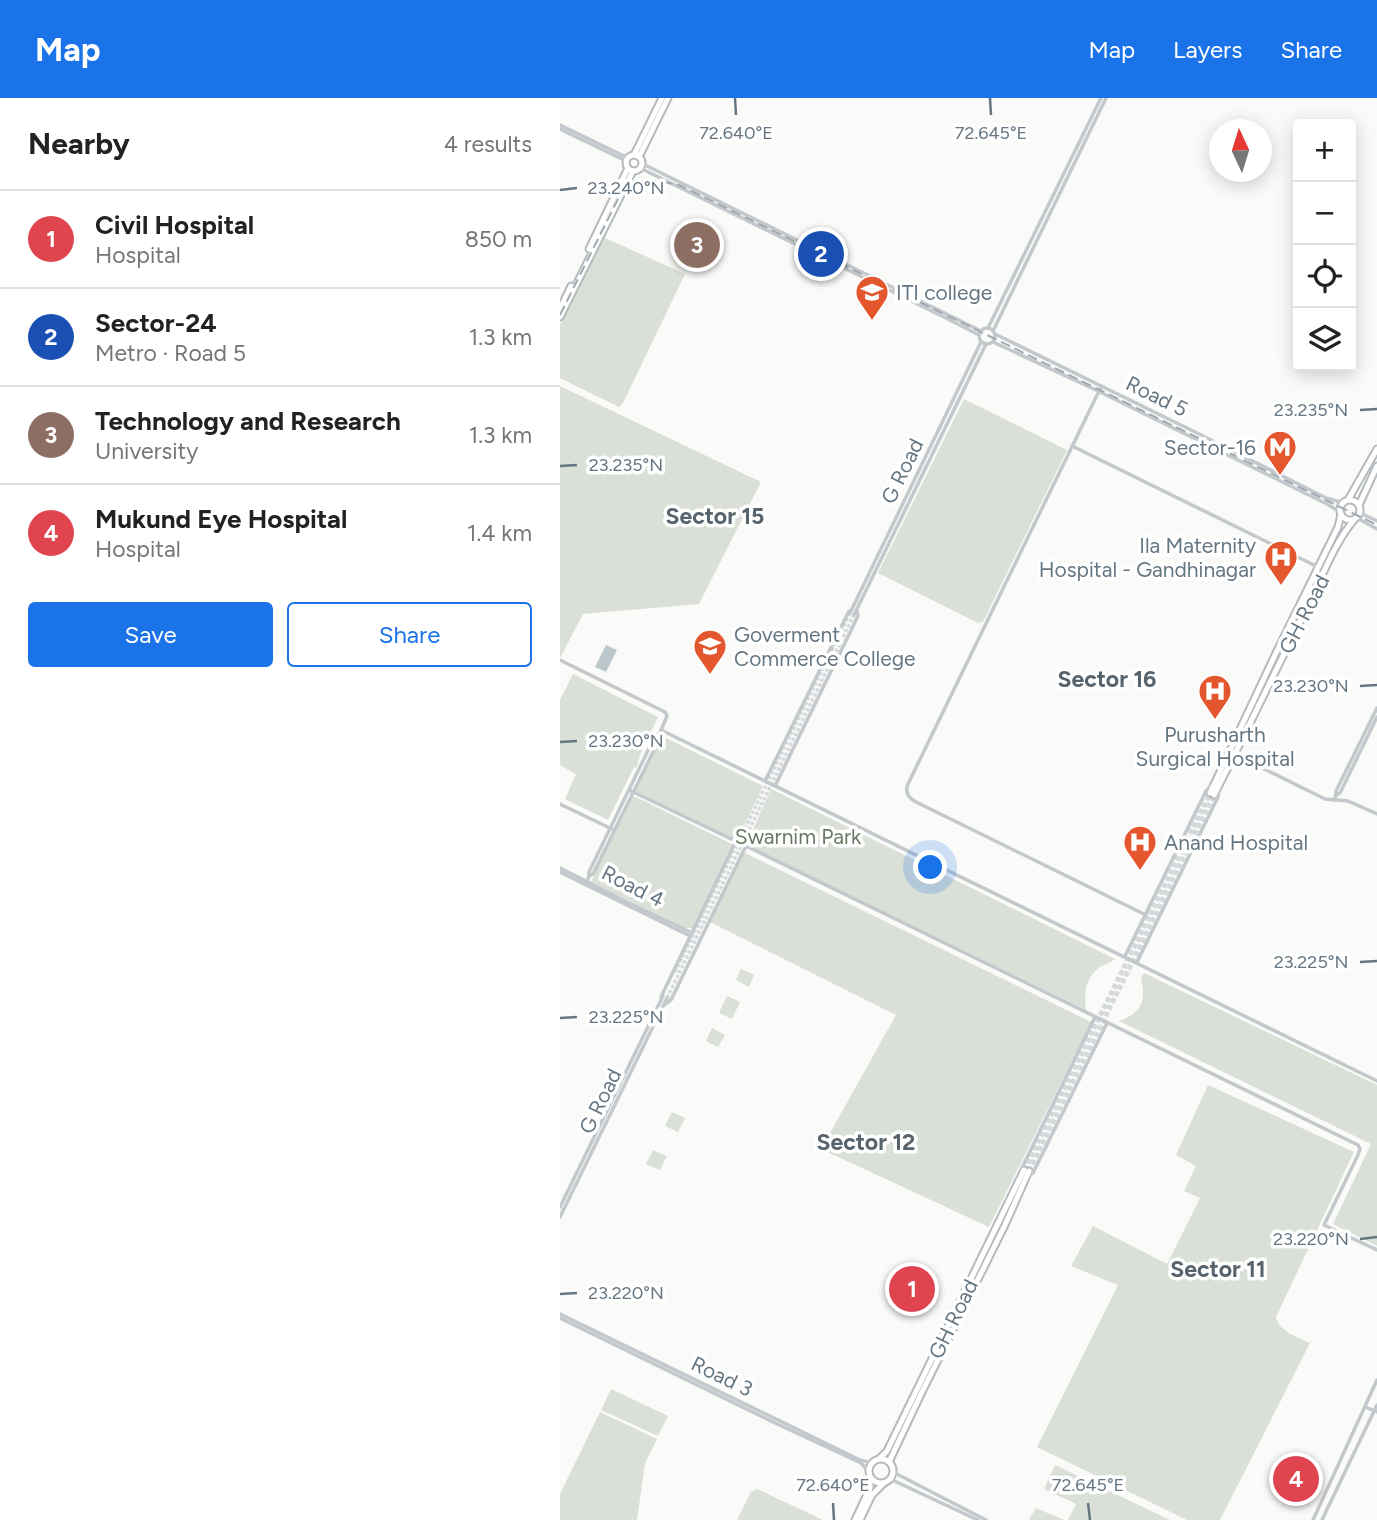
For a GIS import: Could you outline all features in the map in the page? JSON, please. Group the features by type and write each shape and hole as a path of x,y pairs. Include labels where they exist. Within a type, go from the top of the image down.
{"main road":[{"path":"560,317 662,98"},
{"path":"560,309 668,98"},
{"path":"1377,450 1346,502 1340,507 1344,519 1357,517 1359,505 1377,466"},
{"path":"1346,502 1354,501 1359,505"},
{"name":"GH Road","path":"1232,753 1338,527 1340,513"},
{"name":"GH Road","path":"1212,794 1325,570 1347,528 1357,517"},
{"name":"GH Road","path":"876,1461 887,1451 1025,1173"},
{"name":"GH Road","path":"889,1462 1005,1226 1025,1173"},
{"path":"876,1461 889,1462 893,1472 890,1479 872,1495 858,1520 870,1488 869,1474 876,1461"},
{"path":"869,1474 874,1481 884,1483"}],"street":[{"path":"979,333 984,343 993,342 992,331 1104,98"},
{"path":"560,127 979,333 992,331"},
{"name":"Road 5","path":"992,331 1340,513"},
{"name":"Road 5","path":"993,342 1100,389 1325,498 1346,502"},
{"name":"G Road","path":"852,614 984,343"},
{"path":"1100,389 906,792 909,798 918,803 1146,915"},
{"path":"1072,446 1325,570"},
{"path":"1357,517 1377,521"},
{"path":"1357,517 1377,529"},
{"path":"765,781 848,613 855,608 858,616 775,786"},
{"path":"560,660 665,712 667,718 660,738 631,791 593,874 587,880"},
{"path":"1335,797 1377,708"},
{"path":"1232,753 1329,800 1340,793 1377,717"},
{"path":"661,731 1377,1081"},
{"path":"1125,957 1206,792 1217,783"},
{"path":"1136,962 1218,797 1217,783"},
{"path":"631,791 1358,1145 1358,1155 1324,1225 1377,1250"},
{"path":"1335,797 1377,814"},
{"path":"560,804 612,830"},
{"path":"736,841 662,995 662,1004 671,1000 746,846"},
{"name":"Road 4","path":"560,870 587,880 691,934"},
{"name":"G Road","path":"560,1217 665,997"},
{"name":"G Road","path":"560,1207 662,1004"},
{"path":"1095,1017 1021,1170 1025,1173 1033,1173 1107,1023"},
{"name":"Road 3","path":"560,1316 860,1460 876,1461"},
{"name":"Road 3","path":"560,1316 741,1407 861,1463 869,1474"},
{"path":"1313,1520 1377,1380"},
{"path":"1322,1520 1376,1408 1365,1405"},
{"path":"893,1472 986,1520"},
{"path":"890,1479 978,1520"}],"green space":[{"path":"603,237 685,274 619,407 560,378 560,325"},
{"path":"560,386 761,482 699,604 583,614 560,658"},
{"path":"964,399 1067,450 983,622 978,623 878,573"},
{"path":"573,674 658,717 636,768 634,767 608,820 565,799 576,774 560,765 560,700"},
{"name":"Swarnim Park","path":"662,736 763,786 737,841 635,791"},
{"name":"Swarnim Park","path":"771,789 1115,959 1095,971 1088,981 1086,1010 746,845"},
{"path":"631,797 636,797 734,845 695,928 684,928 591,882"},
{"path":"743,852 1091,1022 989,1227 821,1149 896,1015 708,921"},
{"path":"741,969 754,975 749,987 736,980"},
{"path":"1144,973 1377,1085 1377,1246 1333,1224 1371,1144 1119,1021 1133,1014 1140,1005 1143,993 1141,978"},
{"path":"727,996 740,1002 732,1019 719,1013"},
{"path":"712,1028 725,1035 718,1047 706,1041"},
{"path":"1208,1085 1354,1152 1276,1317 1281,1327 1310,1343 1220,1520 1187,1520 1037,1447 1118,1285 1071,1266 1093,1226 1167,1264 1200,1198 1184,1191 1196,1166 1176,1155"},
{"path":"672,1112 685,1118 678,1132 665,1126"},
{"path":"653,1150 667,1156 660,1170 646,1164"},
{"path":"611,1389 668,1416 658,1436 601,1410"},
{"path":"600,1412 657,1439 645,1463 637,1520 560,1520 560,1494"},
{"path":"1055,1465 1170,1520 1068,1520 1076,1504 1044,1489"},
{"path":"757,1489 823,1520 737,1520 751,1492"},
{"path":"1036,1508 1064,1520 1029,1520"}],"shaded area":[{"path":"606,645 617,650 606,672 595,667"}],"tunnel":[{"path":"675,972 850,613"},
{"path":"667,998 854,615"},
{"path":"1024,1170 1210,793"},
{"path":"1029,1171 1214,795"}],"railway":[{"path":"560,315 621,193 643,183 679,185 1377,525"}],"place":[{"name":"Technology and Research","path":"697,245"},
{"name":"Sector-24","path":"821,254"},
{"name":"ITI college","path":"872,322"},
{"name":"Sector-16","path":"1280,477"},
{"name":"Ila Maternity Hospital - Gandhinagar","path":"1281,587"},
{"name":"Goverment Commerce College","path":"710,676"},
{"name":"Purusharth Surgical Hospital","path":"1215,721"},
{"name":"Anand Hospital","path":"1140,872"},
{"name":"Civil Hospital","path":"912,1289"},
{"name":"Mukund Eye Hospital","path":"1296,1479"}],"district":[{"name":"Sector 15","path":"715,516"},
{"name":"Sector 16","path":"1107,679"},
{"name":"Sector 12","path":"866,1142"},
{"name":"Sector 11","path":"1218,1269"}]}
